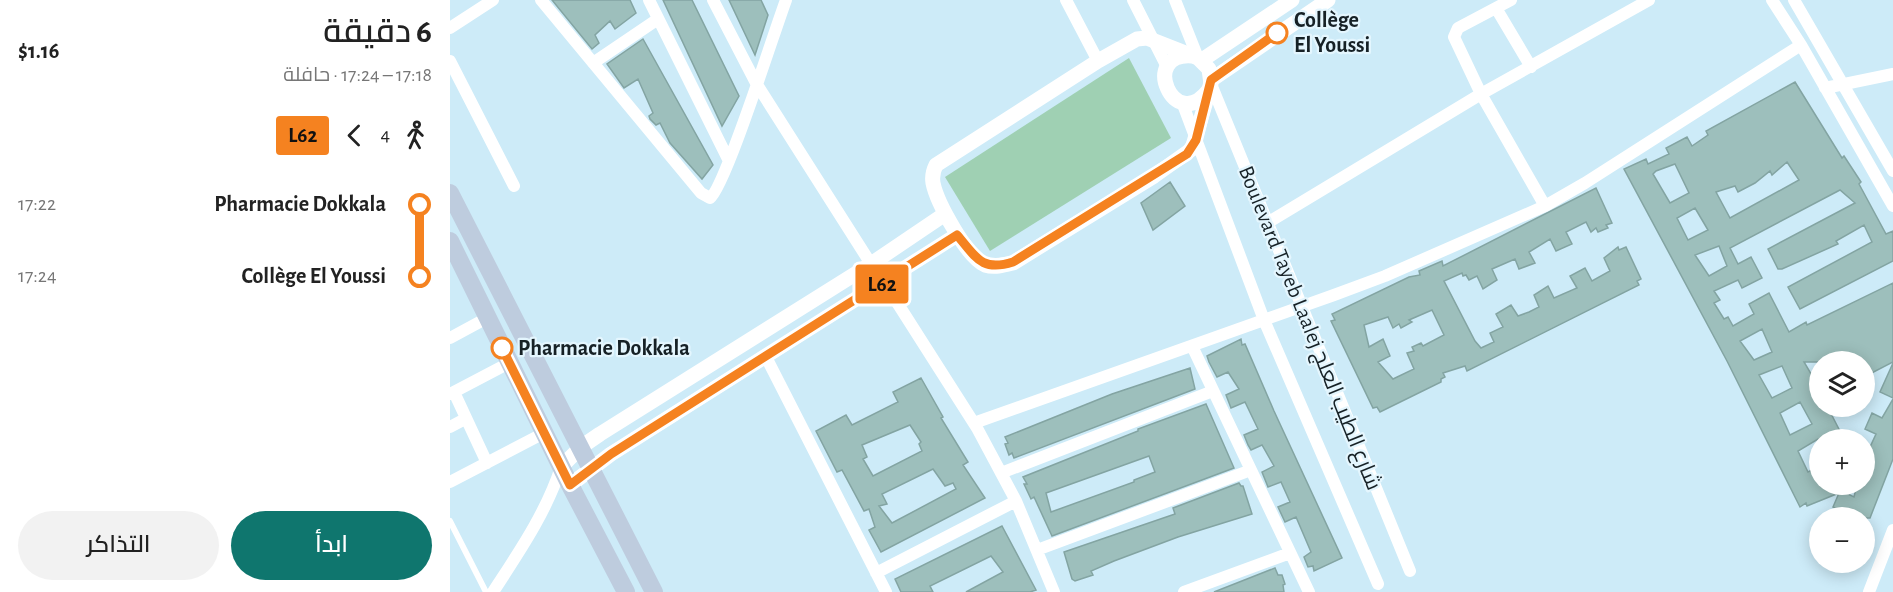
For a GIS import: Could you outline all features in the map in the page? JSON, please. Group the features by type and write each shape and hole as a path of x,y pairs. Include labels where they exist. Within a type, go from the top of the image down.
{"main road":[{"path":"450,194 654,592"},
{"path":"450,241 561,467 561,488 626,592"}],"street":[{"path":"450,28 493,0"},
{"path":"541,0 710,198 714,195 729,161 783,2"},
{"path":"650,0 729,161"},
{"path":"713,0 756,83 871,264"},
{"path":"1066,0 1098,61"},
{"path":"1133,0 1167,67"},
{"path":"1175,0 1197,58"},
{"path":"1292,0 1197,58 1178,57 1167,67 1164,81 1170,95 1182,102 1197,101 1210,85 1328,0"},
{"path":"1511,0 1454,32 1456,44 1481,94 1545,206"},
{"path":"1267,223 1481,94 1648,0"},
{"path":"1772,0 1801,45 1893,206"},
{"path":"1801,3 1893,171"},
{"path":"1496,8 1531,67"},
{"path":"593,63 658,19"},
{"path":"1137,39 1154,40 1197,58 1209,69 1210,85 1196,140 1187,154 1013,262 999,267 988,266 981,262 957,235 945,214 933,183 936,165 1098,61 1137,39"},
{"path":"974,423 1384,276 1545,206 1585,183 1801,45"},
{"path":"450,61 514,186"},
{"path":"1825,88 1893,74"},
{"name":"Boulevard Tayeb Laalej شارع الطيب العلج","path":"1210,85 1410,571"},
{"name":"Boulevard Tayeb Laalej شارع الطيب العلج","path":"1182,102 1264,320 1378,584"},
{"path":"561,467 581,447 871,264 945,214"},
{"path":"493,592 561,488 957,235"},
{"path":"884,282 974,423 1016,501 1054,592"},
{"path":"450,338 487,318"},
{"path":"1192,346 1309,592"},
{"path":"766,357 886,592"},
{"path":"487,463 452,393 509,363"},
{"path":"1001,473 1213,391"},
{"path":"450,427 465,419"},
{"path":"450,482 544,433"},
{"path":"1037,550 1251,470"},
{"path":"876,573 1016,501"},
{"path":"1869,592 1893,530"},
{"path":"1184,592 1290,553"}],"lane":[{"path":"450,521 486,592"}],"green space":[{"path":"1129,58 1171,138 990,251 945,177"}],"building":[{"path":"552,0 630,0 636,13 615,29 610,21 595,35 599,43 592,49"},
{"path":"663,0 692,0 739,96 722,126"},
{"path":"729,0 761,0 768,15 755,55"},
{"path":"643,39 713,165 702,179 670,143 660,123 656,125 650,119 649,116 653,113 638,79 624,88 607,64"},
{"path":"1795,82 1842,158 1844,156 1861,182 1859,184 1886,234 1893,231 1893,261 1800,309 1788,287 1872,242 1864,225 1836,241 1838,244 1782,269 1778,269 1768,249 1855,203 1840,190 1730,248 1738,264 1751,257 1762,278 1742,288 1738,280 1714,291 1720,300 1714,303 1724,319 1728,317 1733,326 1754,314 1749,304 1769,293 1789,332 1806,322 1807,325 1893,283 1893,362 1875,371 1875,351 1809,351 1809,362 1804,362 1809,370 1809,417 1833,417 1839,429 1809,429 1809,444 1798,451 1809,472 1809,495 1834,495 1807,506 1806,503 1800,507 1727,361 1624,169 1646,159 1648,164 1669,154 1666,148 1687,137 1692,146 1708,135 1706,131","holes":["1787,162 1799,180 1730,218 1716,192 1735,186 1738,192 1755,183 1770,171 1772,175","1675,164 1689,193 1670,203 1653,174","1695,208 1708,230 1688,240 1677,218","1719,246 1727,266 1709,276 1695,255","1762,329 1772,352 1754,360 1740,341","1782,366 1792,388 1772,398 1759,375","1800,402 1812,424 1790,435 1780,413"]},
{"path":"1170,182 1185,206 1153,230 1141,203"},
{"path":"1596,188 1612,223 1606,225 1608,228 1598,232 1596,228 1591,232 1586,222 1566,232 1572,244 1556,251 1550,239 1529,252 1535,263 1519,269 1515,259 1492,269 1497,280 1483,289 1477,276 1469,280 1462,273 1444,281 1475,341 1481,348 1494,342 1490,333 1503,327 1496,314 1511,305 1518,316 1539,307 1534,295 1548,286 1554,298 1577,288 1570,276 1585,268 1592,281 1610,271 1604,258 1618,247 1619,250 1626,247 1641,279 1637,281 1639,285 1467,371 1465,366 1443,373 1445,377 1441,379 1441,382 1380,412 1377,407 1373,408 1331,321 1335,320 1332,314 1409,277 1420,275 1419,271 1442,261 1443,266","holes":["1432,310 1444,335 1423,346 1421,343 1412,347 1414,351 1407,353 1414,369 1393,379 1378,362 1390,356 1383,339 1369,347 1364,325 1388,317 1393,328 1399,324 1401,328 1412,322 1409,320"]},
{"path":"1241,339 1342,558 1314,571 1313,566 1308,567 1304,557 1311,552 1296,517 1285,522 1278,507 1290,502 1281,482 1268,487 1262,472 1274,466 1262,445 1251,450 1248,445 1244,435 1258,429 1245,402 1231,408 1226,395 1239,389 1228,372 1217,377 1207,356"},
{"path":"1893,363 1893,398 1880,392"},
{"path":"1190,368 1195,389 1014,458 1012,453 1009,455 1005,437 1112,394"},
{"path":"921,378 943,417 941,418 968,462 963,465 985,498 881,552 869,530 875,527 869,509 864,511 842,470 837,472 816,431 846,415 852,425 898,402 893,392","holes":["910,425 921,442 919,444 922,451 873,476 863,459 867,457 862,445","933,469 945,486 953,483 956,489 892,523 879,506 887,504 882,494"]},
{"path":"1893,399 1893,459 1874,507 1833,507 1838,495 1854,497 1854,495 1875,495 1876,434 1875,429 1865,429 1870,417 1875,417 1875,414 1882,418"},
{"path":"1206,404 1234,468 1052,536 1034,497 1031,499 1023,477 1138,431 1138,429","holes":["1149,456 1155,472 1134,480 1134,482 1051,512 1046,493"]},
{"path":"1239,483 1243,486 1252,514 1178,537 1091,571 1093,575 1075,581 1072,579 1064,552 1175,514 1173,508"},
{"path":"1002,526 1036,590 1030,592 966,592 1003,572 991,556 930,586 933,592 901,592 895,579"},
{"path":"1275,568 1278,575 1282,575 1285,584 1283,585 1284,592 1214,592"}],"bus line":[{"name":"L62","path":"502,348 570,485 611,454 957,235 981,262 988,266 999,267 1013,262 1154,176 1192,149 1211,80 1277,33"}],"place":[{"name":"Collège El Youssi","path":"1277,33"},
{"name":"Pharmacie Dokkala","path":"502,348"}]}
